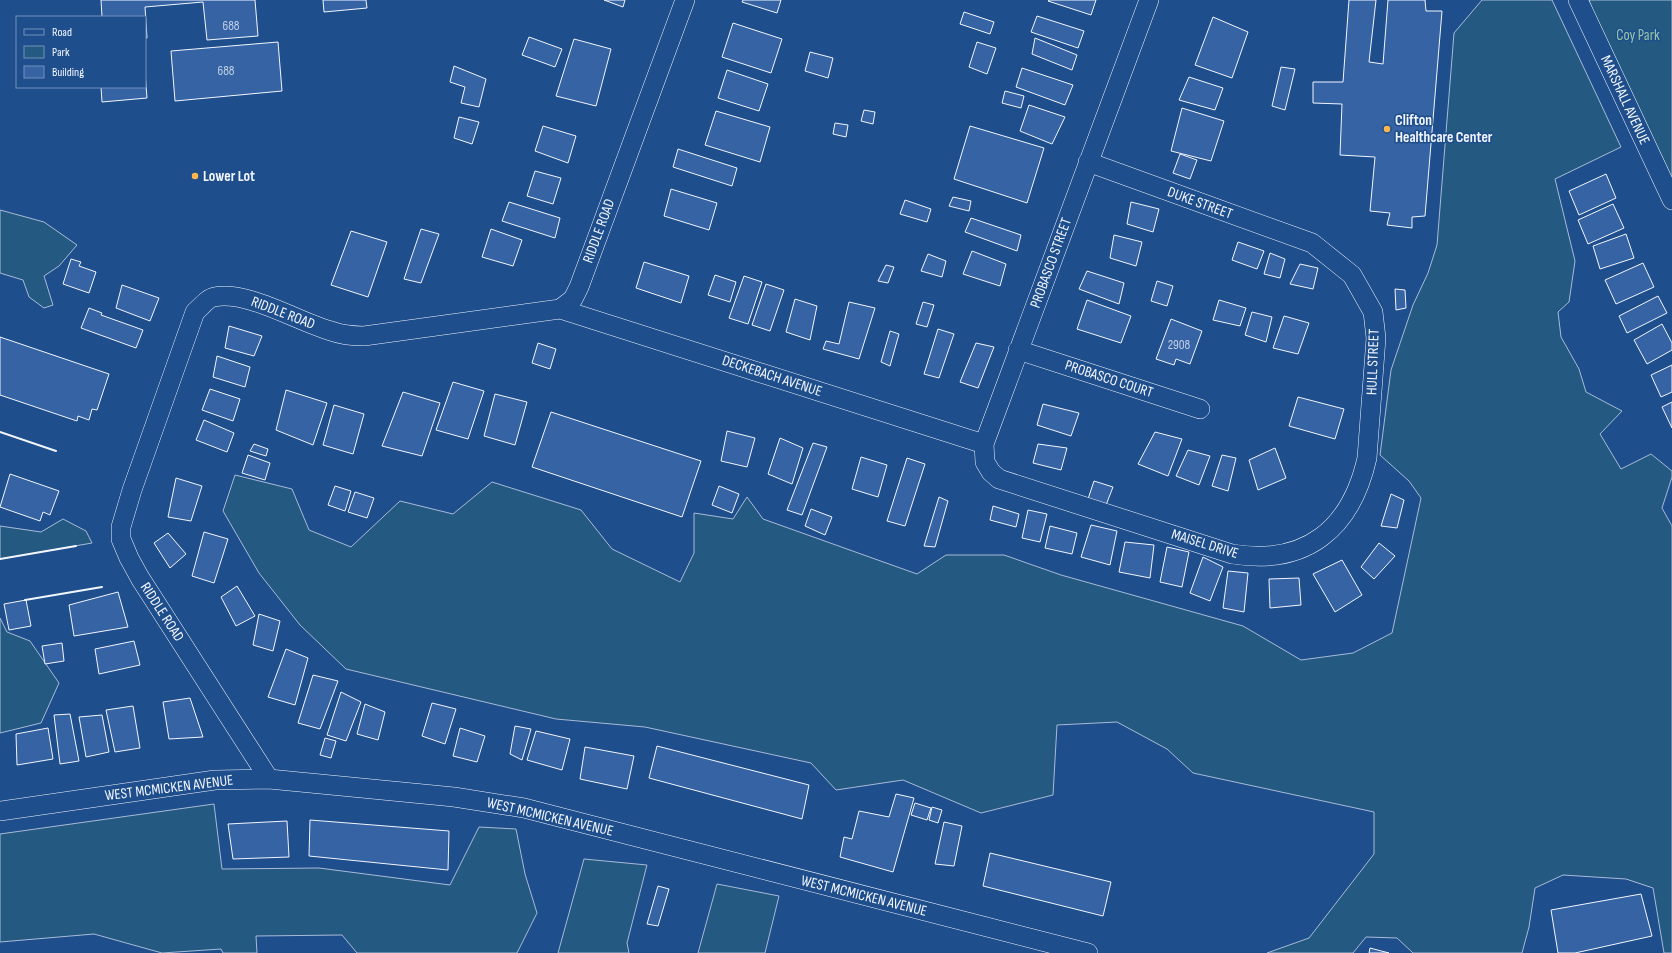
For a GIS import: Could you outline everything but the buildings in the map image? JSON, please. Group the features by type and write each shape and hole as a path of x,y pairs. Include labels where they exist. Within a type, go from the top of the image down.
{"street":[{"name":"RIDDLE ROAD","path":"269,779 140,578 128,558 121,539 121,527 132,490 195,312 213,297 235,296 252,301 329,331 346,336 364,336 560,309 573,299 578,287 685,0"},
{"name":"PROBASCO STREET","path":"1045,493 999,479 991,472 985,462 984,444 1149,0"},
{"name":"MARSHALL AVENUE","path":"1578,0 1672,200"},
{"name":"DUKE STREET","path":"1088,162 1312,243"},
{"name":"HULL STREET","path":"1312,243 1352,275 1373,312 1376,338 1367,458"},
{"name":"DECKEBACH AVENUE","path":"560,309 984,444"},
{"name":"PROBASCO COURT","path":"1018,350 1200,409"},
{"name":"MAISEL DRIVE","path":"1045,493 1232,554 1252,557 1271,557 1290,553 1309,545 1325,534 1339,520 1350,504 1363,473 1367,458"},
{"name":"WEST MCMICKEN AVENUE","path":"0,811 215,780 269,779 454,797 524,808 1088,953"}],"green space":[{"path":"1482,0 1552,0 1621,147 1555,179 1575,261 1569,302 1558,312 1561,337 1579,369 1586,392 1622,411 1600,434 1621,469 1651,454 1672,471 1672,477 1662,508 1672,526 1672,953 1664,953 1653,888 1626,879 1563,875 1535,888 1529,927 1522,953 1413,953 1397,938 1366,937 1353,953 1267,953 1309,938 1374,854 1374,812 1193,773 1167,749 1117,722 1057,725 1053,795 981,813 903,780 836,790 811,763 645,727 556,719 346,669 300,625 259,573 223,511 235,475 292,489 309,530 351,547 400,501 453,514 492,482 581,510 612,549 680,582 694,553 694,513 733,519 747,497 763,519 917,574 946,555 1004,555 1061,575 1243,626 1301,660 1353,653 1392,633 1421,498 1409,481 1380,455 1391,370 1413,305 1428,273 1437,245 1454,33"},
{"name":"Coy Park","path":"1589,0 1672,0 1672,200 1620,89"},
{"path":"0,210 44,222 77,245 59,266 44,276 53,305 44,308 29,297 23,280 0,273"},
{"path":"63,519 86,531 92,543 0,559 0,526 41,532"},
{"path":"0,618 7,632 30,641 59,683 41,723 0,733"},
{"path":"214,804 222,869 319,868 450,885 479,827 516,829 525,874 537,913 517,953 357,953 342,935 256,936 257,953 223,953 221,949 162,953 94,934 0,942 0,834"},
{"path":"584,859 647,865 627,943 629,953 558,953"},
{"path":"717,884 779,896 765,953 698,953"}],"wall":[{"path":"0,432 56,451"},
{"path":"0,559 76,546"},
{"path":"25,600 102,587"}],"place":[{"name":"Clifton Healthcare Center","path":"1387,129"},
{"name":"Lower Lot","path":"195,176"}]}
